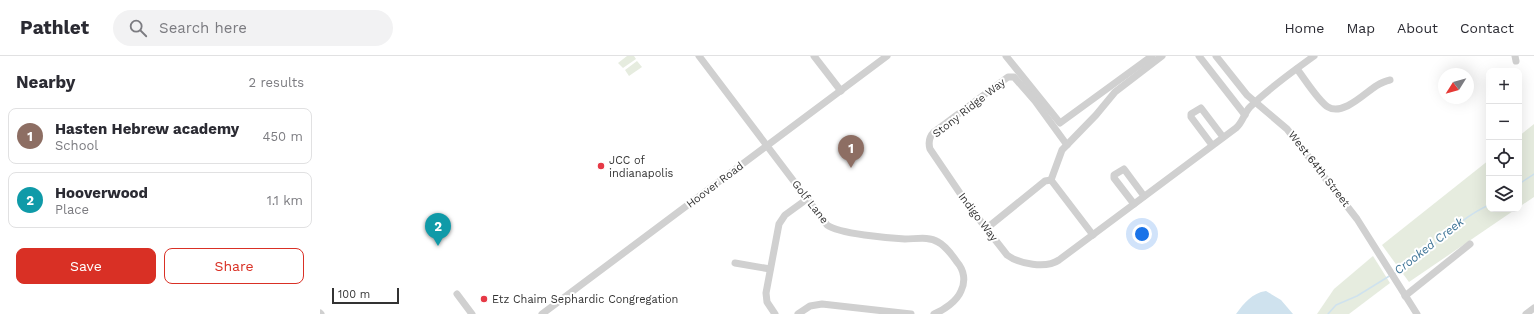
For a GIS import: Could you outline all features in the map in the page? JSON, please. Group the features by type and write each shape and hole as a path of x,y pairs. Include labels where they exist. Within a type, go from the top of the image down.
{"street":[{"name":"Golf Lane","path":"699,56 824,222 834,229 892,238 931,239 944,245 959,265 964,283 957,297 936,313"},
{"path":"814,56 841,91"},
{"name":"Hoover Road","path":"542,314 887,56"},
{"path":"1006,56 1060,123 1062,123 1152,56"},
{"path":"1051,180 1059,154 1067,145 1096,116 1115,92 1162,56"},
{"path":"1199,56 1245,115"},
{"name":"West 64th Street","path":"1216,56 1238,85 1290,133 1357,218 1417,314"},
{"path":"1051,180 1093,235 1238,126 1255,102 1314,56"},
{"path":"1297,69 1321,101 1328,107 1335,109 1350,105 1377,85 1390,80"},
{"name":"Stony Ridge Way","path":"929,142 931,135 934,132 1009,76 1012,76 1035,101 1067,145"},
{"path":"1212,145 1191,116 1200,108 1223,138"},
{"name":"Indigo Way","path":"929,142 930,149 968,205 1009,256 1039,265 1047,265 1058,261 1093,235"},
{"path":"1134,204 1114,178 1118,172 1124,169 1144,196"},
{"path":"987,228 1045,181 1051,180"},
{"path":"775,314 769,307 766,297 779,224 784,216 807,199"},
{"path":"1406,296 1470,244"},
{"path":"735,263 770,269"},
{"path":"457,294 472,314"},
{"path":"798,314 808,307 820,304 910,314"},
{"path":"1526,314 1534,308"}],"shaded area":[{"path":"627,56 634,56 636,59 623,68 618,63"},
{"path":"637,61 642,67 629,76 625,70"},
{"path":"1534,124 1534,197 1522,205 1522,140 1522,134"},
{"path":"1486,162 1486,212 1512,212 1409,282 1382,245"},
{"path":"1373,256 1390,283 1349,314 1317,314 1334,289"}],"water":[{"path":"1266,291 1281,300 1293,314 1236,314 1245,302 1252,296"}],"waterway":[{"name":"Crooked Creek","path":"1522,182 1534,174"},
{"name":"Crooked Creek","path":"1394,274 1419,257 1464,220 1486,207"},
{"name":"Crooked Creek","path":"1328,314 1336,305 1357,296 1391,275"}],"place":[{"name":"JCC of indianapolis","path":"601,166"},
{"name":"Hasten Hebrew academy","path":"851,168"},
{"name":"Hooverwood","path":"438,246"},
{"name":"Etz Chaim Sephardic Congregation","path":"484,299"}]}
